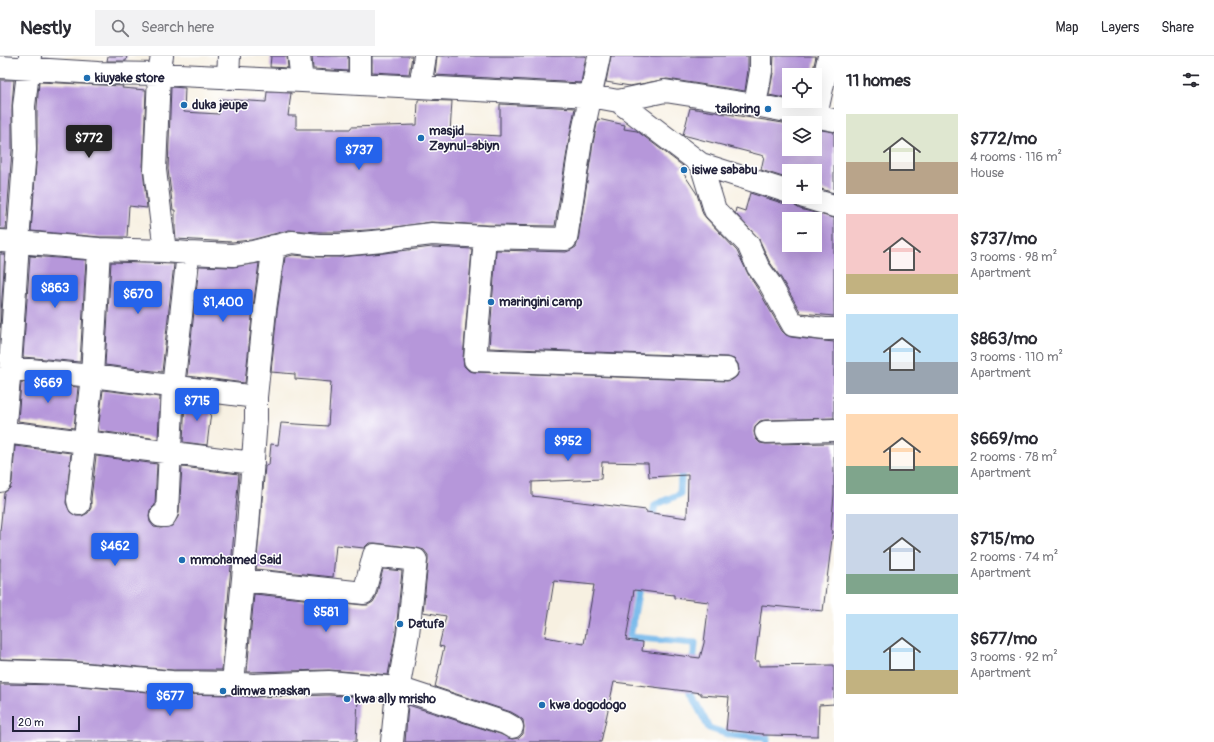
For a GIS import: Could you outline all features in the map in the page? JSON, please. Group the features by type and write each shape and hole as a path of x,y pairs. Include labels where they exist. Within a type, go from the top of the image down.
{"street":[{"path":"228,78 229,56"},
{"path":"299,56 302,80"},
{"path":"360,56 360,84"},
{"path":"420,86 425,56"},
{"path":"9,242 99,249 233,255 253,252 292,242 318,245 339,245 432,234 566,239 581,140 599,56"},
{"path":"755,105 761,71 761,56"},
{"path":"0,67 29,63 161,65 228,78 302,80 591,96 618,101 665,91 825,118 828,56"},
{"path":"0,481 2,440 10,368 9,242 25,150 24,106 29,63"},
{"path":"161,65 155,170 165,251"},
{"path":"618,101 701,164 782,190"},
{"path":"701,164 715,210 748,244 758,266 793,325 834,329"},
{"path":"822,202 834,206"},
{"path":"485,237 475,360 727,369"},
{"path":"233,683 256,419 256,397 265,310 274,246"},
{"path":"79,504 78,500 92,376 99,249"},
{"path":"161,516 165,516 167,512 173,387 188,253"},
{"path":"10,368 92,376 256,397"},
{"path":"766,432 834,430"},
{"path":"2,440 85,441 252,463"},
{"path":"243,580 364,593 374,555 416,560 408,634 398,688 392,742"},
{"path":"0,671 69,673 172,682 233,683 252,685 329,682 398,688 505,723 512,727"}],"building":[{"path":"108,56 127,56 126,61 107,61"},
{"path":"271,56 287,56 288,68 270,67"},
{"path":"312,56 348,56 348,71 313,69"},
{"path":"372,56 412,56 409,74 372,72"},
{"path":"437,56 586,56 581,83 435,75"},
{"path":"611,56 748,56 745,91 667,79 630,86 606,82"},
{"path":"774,56 816,56 813,68 782,68 782,98 769,95"},
{"path":"0,80 14,80 12,106 12,150 6,229 0,229"},
{"path":"39,82 123,86 122,88 146,90 143,170 147,208 129,206 127,237 100,237 31,231 37,151 37,107"},
{"path":"171,87 185,88 184,112 219,114 220,99 266,102 267,92 291,93 288,116 296,116 296,129 351,129 351,127 417,125 418,100 452,101 450,133 500,136 500,104 575,108 555,226 486,225 431,222 381,229 338,232 289,230 251,240 232,242 176,239 175,210 173,210 168,169"},
{"path":"690,108 782,123 782,156 822,156 822,130 834,132 834,193 822,189 822,164 782,164 782,177 761,170 764,156 683,135"},
{"path":"598,119 625,125 624,129 637,131 683,166 680,168 697,194 703,214 737,251 748,274 782,331 791,337 834,342 834,418 765,420 760,421 755,426 754,432 756,439 760,443 766,444 834,443 834,495 831,530 833,531 823,611 762,605 755,661 759,661 759,666 834,665 834,704 819,705 818,736 763,735 726,730 729,697 701,695 701,693 614,682 601,742 405,742 408,705 512,739 519,738 523,734 524,727 523,720 511,712 435,687 444,647 439,646 446,616 423,612 428,561 428,555 424,550 375,543 369,543 364,548 336,545 333,577 256,569 265,466 269,465 271,444 278,445 281,423 328,426 331,382 295,379 295,374 271,372 277,312 285,257 293,255 340,257 432,247 472,249 463,359 464,366 469,371 727,381 732,380 737,376 739,370 738,364 734,359 727,357 489,348 496,250 566,252 576,247","holes":["602,462 648,463 649,477 688,475 687,518 646,512 646,510 532,496 532,482 601,479","554,581 594,585 584,644 545,637","634,590 674,595 674,598 709,602 704,643 700,658 642,651 643,642 626,640"]},
{"path":"750,193 782,204 794,204 800,209 811,212 782,212 782,252 822,252 822,215 834,218 834,316 801,313 781,278 769,261 759,239 735,213 736,208 745,211"},
{"path":"0,254 5,254 0,328"},
{"path":"30,256 86,260 80,362 23,357"},
{"path":"111,262 174,264 162,372 105,365"},
{"path":"259,263 245,383 187,376 199,266 233,267"},
{"path":"21,382 78,387 74,428 18,421"},
{"path":"103,390 160,397 158,439 98,431"},
{"path":"185,400 212,404 207,445 183,442"},
{"path":"15,446 71,453 66,503 70,512 76,516 82,516 88,513 91,508 96,456 157,464 155,505 150,510 149,516 150,522 154,527 161,528 172,526 178,517 182,467 239,474 222,670 173,670 70,661 0,659 0,531 4,493 10,488 12,482"},
{"path":"383,569 402,571 396,632 388,675 329,670 247,672 254,594 368,605 373,602 376,597"},
{"path":"0,684 68,685 172,694 232,695 252,697 329,695 358,697 356,742 0,742"}],"waterway":[{"path":"651,523 655,505 680,494 682,466"},
{"path":"640,582 630,637 695,643 693,666"},
{"path":"691,682 690,692 709,728 730,735 767,738 767,742"}],"place":[{"name":"kiuyake store","path":"87,78"},
{"name":"duka jeupe","path":"184,105"},
{"name":"tailoring","path":"768,109"},
{"name":"masjid Zaynul-abiyn","path":"421,138"},
{"name":"isiwe sababu","path":"684,170"},
{"name":"maringini camp","path":"491,302"},
{"name":"mmohamed Said","path":"182,560"},
{"name":"Datufa","path":"400,624"},
{"name":"dimwa maskan","path":"223,691"},
{"name":"kwa ally mrisho","path":"347,699"},
{"name":"kwa dogodogo","path":"542,705"}]}
